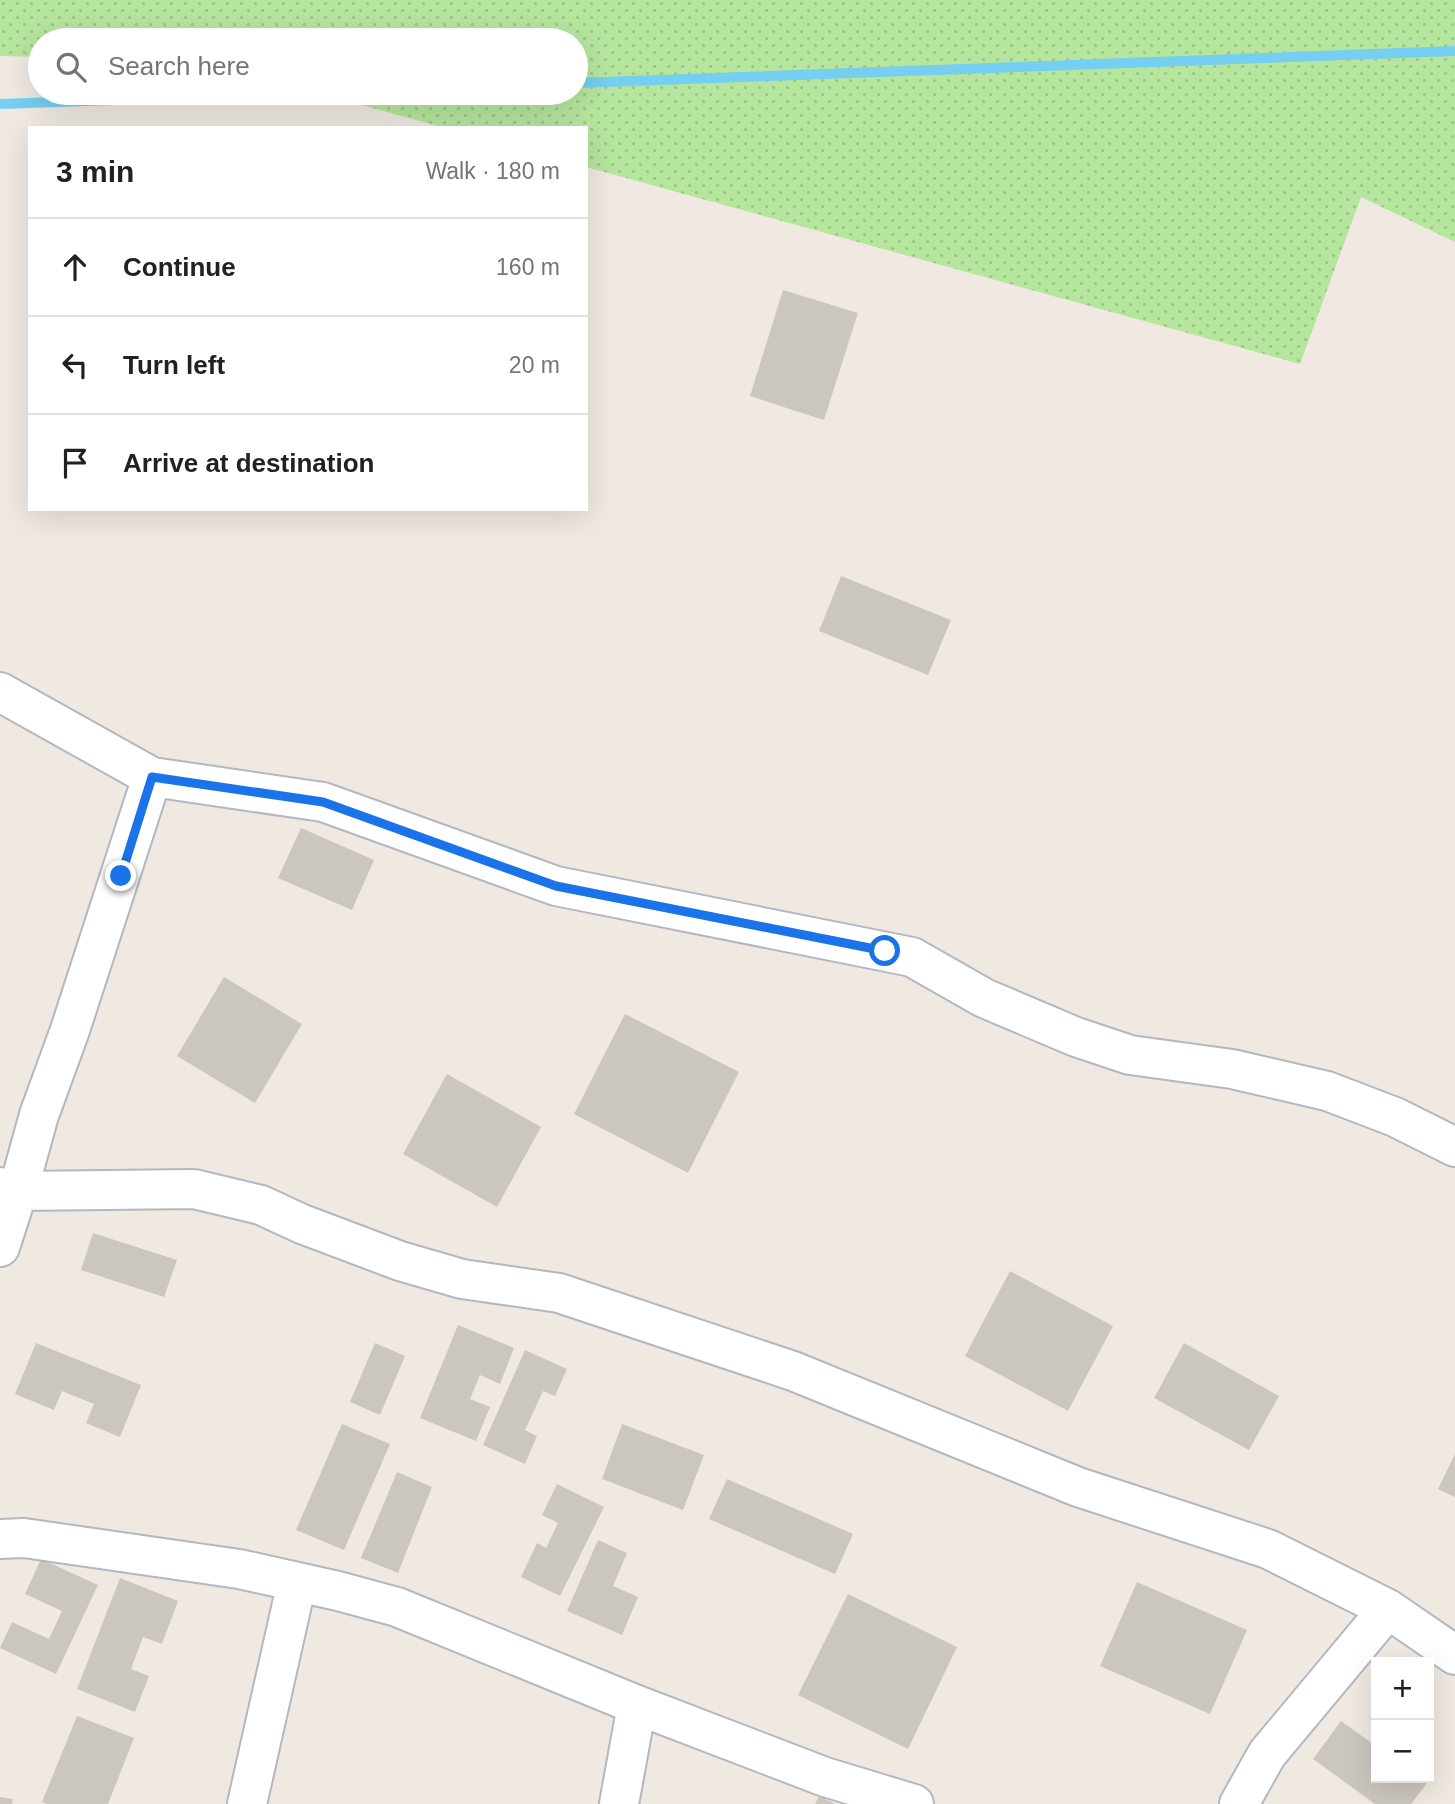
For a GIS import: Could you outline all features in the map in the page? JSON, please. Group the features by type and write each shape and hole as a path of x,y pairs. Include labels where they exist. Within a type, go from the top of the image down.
{"street":[{"path":"0,692 152,777 323,802 556,886 912,957 984,998 1076,1038 1129,1055 1232,1069 1327,1091 1395,1118 1455,1147"},
{"path":"0,1247 9,1189 70,1030 152,777"},
{"path":"9,1189 194,1189 261,1205 302,1224 388,1256 462,1279 559,1293 793,1371 1078,1487 1268,1549 1388,1609 1455,1655"},
{"path":"0,1539 24,1538 226,1567 397,1608 825,1777 914,1804"},
{"path":"247,1804 297,1582"},
{"path":"1239,1804 1266,1754 1388,1609"},
{"path":"619,1804 638,1705"}],"green space":[{"path":"0,0 1455,0 1455,242 1361,197 1300,364 588,168 588,126 438,126 362,105 588,105 588,28 28,28 28,57 0,56"}],"building":[{"path":"783,290 858,313 824,420 750,396"},
{"path":"841,576 951,620 928,675 819,631"},
{"path":"301,828 374,860 352,910 278,878"},
{"path":"224,977 302,1024 255,1103 177,1056"},
{"path":"625,1014 739,1072 688,1173 574,1114"},
{"path":"447,1074 541,1127 497,1207 403,1154"},
{"path":"93,1233 177,1260 164,1297 81,1270"},
{"path":"1010,1271 1113,1326 1068,1411 965,1356"},
{"path":"458,1325 514,1348 500,1384 480,1375 470,1399 490,1407 476,1441 420,1418"},
{"path":"36,1343 141,1385 120,1437 86,1423 94,1404 62,1391 54,1410 15,1394"},
{"path":"375,1343 405,1356 380,1415 350,1402"},
{"path":"1184,1343 1279,1396 1249,1450 1154,1398"},
{"path":"525,1350 567,1369 555,1396 543,1391 525,1430 537,1436 525,1464 483,1445"},
{"path":"342,1424 390,1444 344,1550 296,1530"},
{"path":"622,1424 704,1455 683,1510 602,1479"},
{"path":"1455,1454 1455,1497 1438,1489"},
{"path":"397,1472 432,1487 398,1573 361,1558"},
{"path":"727,1479 853,1534 835,1574 709,1519"},
{"path":"557,1484 604,1507 560,1596 521,1577 537,1543 546,1548 558,1523 542,1515"},
{"path":"598,1540 627,1553 613,1586 638,1597 622,1635 567,1611"},
{"path":"41,1559 98,1585 56,1674 0,1648 12,1622 49,1639 62,1611 25,1594"},
{"path":"120,1578 178,1601 162,1644 143,1637 131,1669 149,1676 135,1712 77,1689"},
{"path":"1137,1582 1247,1630 1210,1714 1100,1666"},
{"path":"848,1594 957,1647 908,1749 798,1695"},
{"path":"77,1716 134,1738 108,1804 42,1802"},
{"path":"1341,1721 1371,1742 1371,1783 1427,1783 1411,1804 1375,1804 1313,1759"},
{"path":"819,1796 835,1804 815,1804"},
{"path":"0,1797 13,1799 12,1804 0,1804"}],"waterway":[{"path":"588,83 1455,51"},
{"path":"0,104 28,103"}],"route":[{"path":"121,876 152,777 323,802 556,886 885,951"}]}
